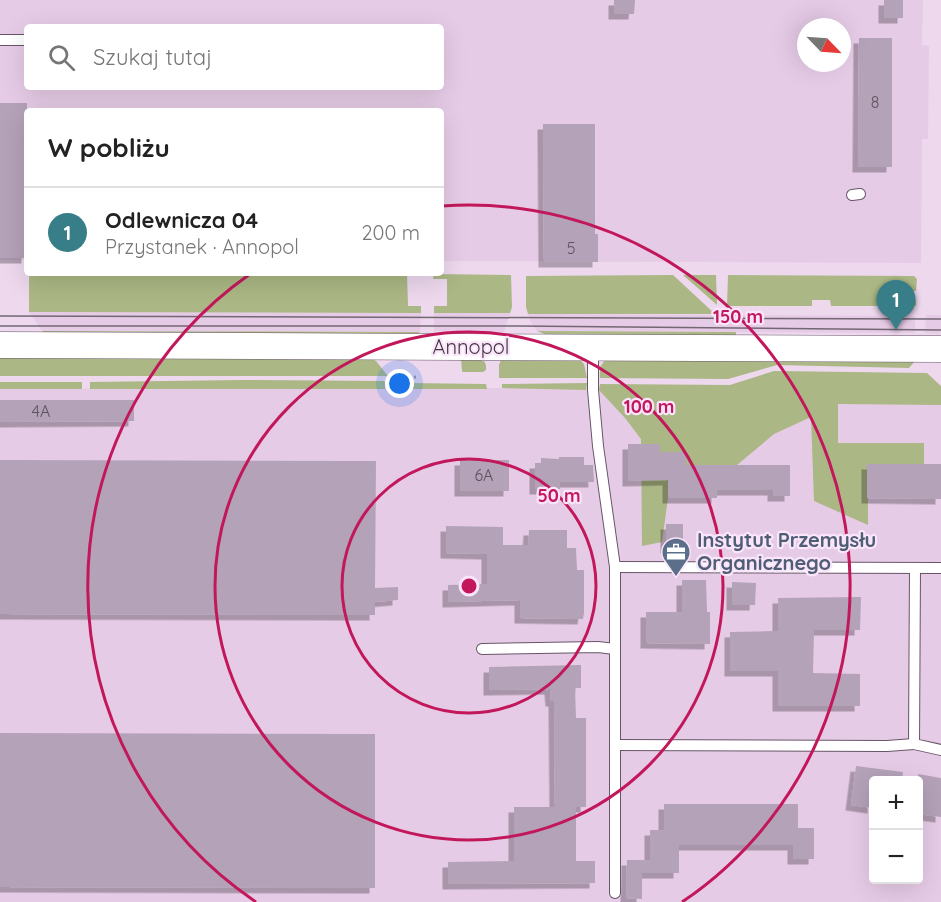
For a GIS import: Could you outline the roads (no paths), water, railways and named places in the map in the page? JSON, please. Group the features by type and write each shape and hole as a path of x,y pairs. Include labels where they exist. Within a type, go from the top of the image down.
{"street":[{"name":"Annopol","path":"0,345 941,349"}],"lane":[{"path":"0,40 24,40"},
{"path":"593,348 595,412 615,567 615,893"},
{"path":"615,567 941,568"},
{"path":"914,744 915,568"},
{"path":"482,650 598,647 615,650"},
{"path":"615,745 887,746 914,744 941,750"}],"tram line":[{"path":"0,316 941,319"},
{"path":"0,326 519,326 941,330"}],"place":[{"name":"Odlewnicza 04","path":"896,330"},
{"name":"Instytut Przemysłu Organicznego","path":"676,578"}]}
